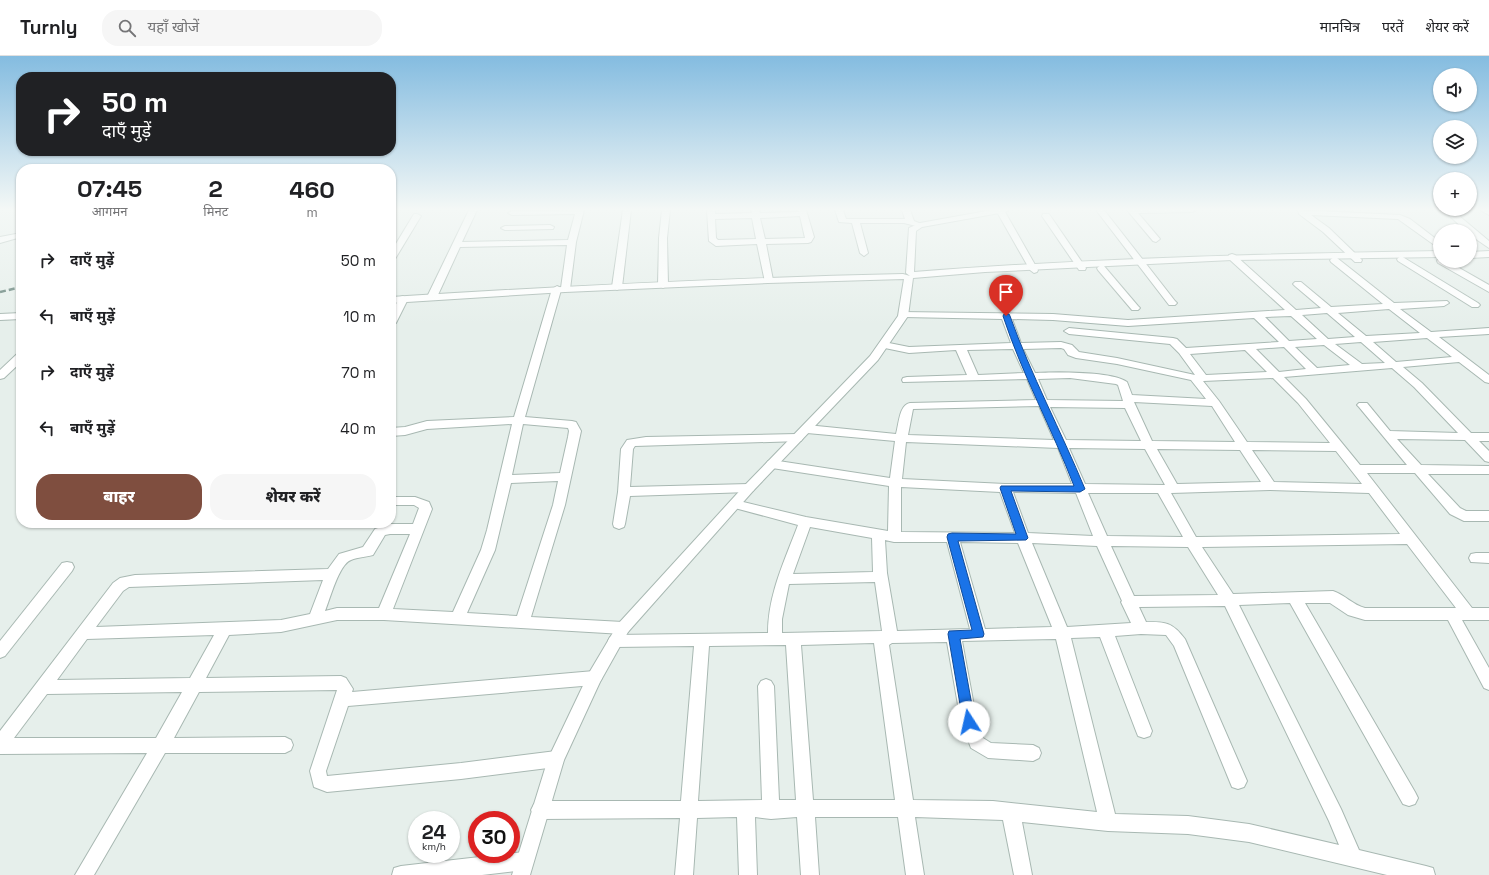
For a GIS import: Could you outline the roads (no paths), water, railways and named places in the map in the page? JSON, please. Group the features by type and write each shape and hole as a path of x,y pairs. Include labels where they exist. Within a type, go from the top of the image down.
{"street":[{"path":"432,297 455,248"},
{"path":"456,619 488,550 506,479 518,420 561,289 571,248"},
{"path":"618,287 623,248"},
{"path":"663,248 663,285"},
{"path":"762,248 768,280"},
{"path":"863,248 864,253"},
{"path":"405,875 522,868 556,759 594,678 623,628 749,488 874,358 884,345 904,314 910,276 911,248"},
{"path":"1022,248 1033,269"},
{"path":"1068,248 1081,267"},
{"path":"1130,248 1172,303"},
{"path":"1346,248 1355,257"},
{"path":"1477,255 1489,254"},
{"path":"1234,260 1334,260 1355,257 1401,259 1433,258"},
{"path":"396,300 561,289 768,280 910,276 1234,260 1355,257 1433,258"},
{"path":"1401,259 1475,305"},
{"path":"1234,260 1325,341 1360,368"},
{"path":"1334,260 1428,335 1487,376"},
{"path":"1081,267 1101,268 1143,264"},
{"path":"1101,268 1135,308"},
{"path":"1455,268 1489,289"},
{"path":"1298,284 1418,385 1470,436 1489,458"},
{"path":"396,314 404,299"},
{"path":"904,314 1053,317 1128,323 1444,303"},
{"path":"1256,314 1315,372"},
{"path":"0,317 16,316"},
{"path":"1006,316 1030,377 1062,444 1128,602 1141,628"},
{"path":"1069,331 1173,341 1183,351 1215,403 1270,486"},
{"path":"1183,351 1286,343 1489,331"},
{"path":"884,345 912,350 960,347 1066,346 1076,355 1199,378 1275,375 1463,359"},
{"path":"1247,346 1302,401 1357,469 1468,614"},
{"path":"960,347 974,378"},
{"path":"0,376 16,361"},
{"path":"907,380 1070,375 1119,381 1123,384 1128,402 1192,542 1229,600 1335,815 1353,857"},
{"path":"894,537 895,483 901,438 908,408 911,405 1128,402 1215,403"},
{"path":"1363,405 1387,435 1459,514 1469,516 1489,516"},
{"path":"396,432 432,425 518,420 572,425 575,431 559,505 522,622"},
{"path":"619,524 624,492 627,448 634,442 802,433 1062,444 1339,447"},
{"path":"1387,435 1489,437"},
{"path":"772,464 895,483 1005,488 1080,489 1270,486 1372,489"},
{"path":"1357,469 1417,468 1489,470"},
{"path":"506,479 565,477"},
{"path":"624,492 749,488"},
{"path":"1005,488 1023,538 1062,632 1108,822"},
{"path":"384,614 426,509 425,505 415,502 396,501"},
{"path":"735,504 806,522 894,537 1192,542 1411,539"},
{"path":"775,639 775,618 780,590 806,522"},
{"path":"315,619 332,574 345,556 368,551 380,532 390,529 418,529"},
{"path":"878,535 881,577 890,636"},
{"path":"952,537 979,634"},
{"path":"0,652 67,567"},
{"path":"0,745 118,587 129,581 231,576 332,574"},
{"path":"785,579 881,577"},
{"path":"1128,602 1334,596 1354,611 1365,614 1489,614"},
{"path":"1294,597 1409,798"},
{"path":"84,633 281,626 342,614 384,614 623,628"},
{"path":"1452,614 1485,667 1489,683"},
{"path":"615,641 793,639 1164,628 1171,631 1176,636 1238,781"},
{"path":"84,875 161,745 225,629"},
{"path":"1105,630 1144,731"},
{"path":"953,634 969,722 977,744 988,750 1033,753"},
{"path":"890,636 881,643 915,875"},
{"path":"793,639 810,875"},
{"path":"684,875 702,640"},
{"path":"342,700 594,678"},
{"path":"44,687 341,683 344,689 342,700 318,771 320,781 327,784 461,771 556,759"},
{"path":"766,686 771,810"},
{"path":"0,745 286,745"},
{"path":"540,810 806,810 904,808 993,810 1010,813 1108,822 1213,828 1249,833 1353,857 1393,871 1426,875"},
{"path":"746,810 748,875"},
{"path":"1010,813 1023,875"}],"railway":[{"path":"0,292 16,288"}]}
